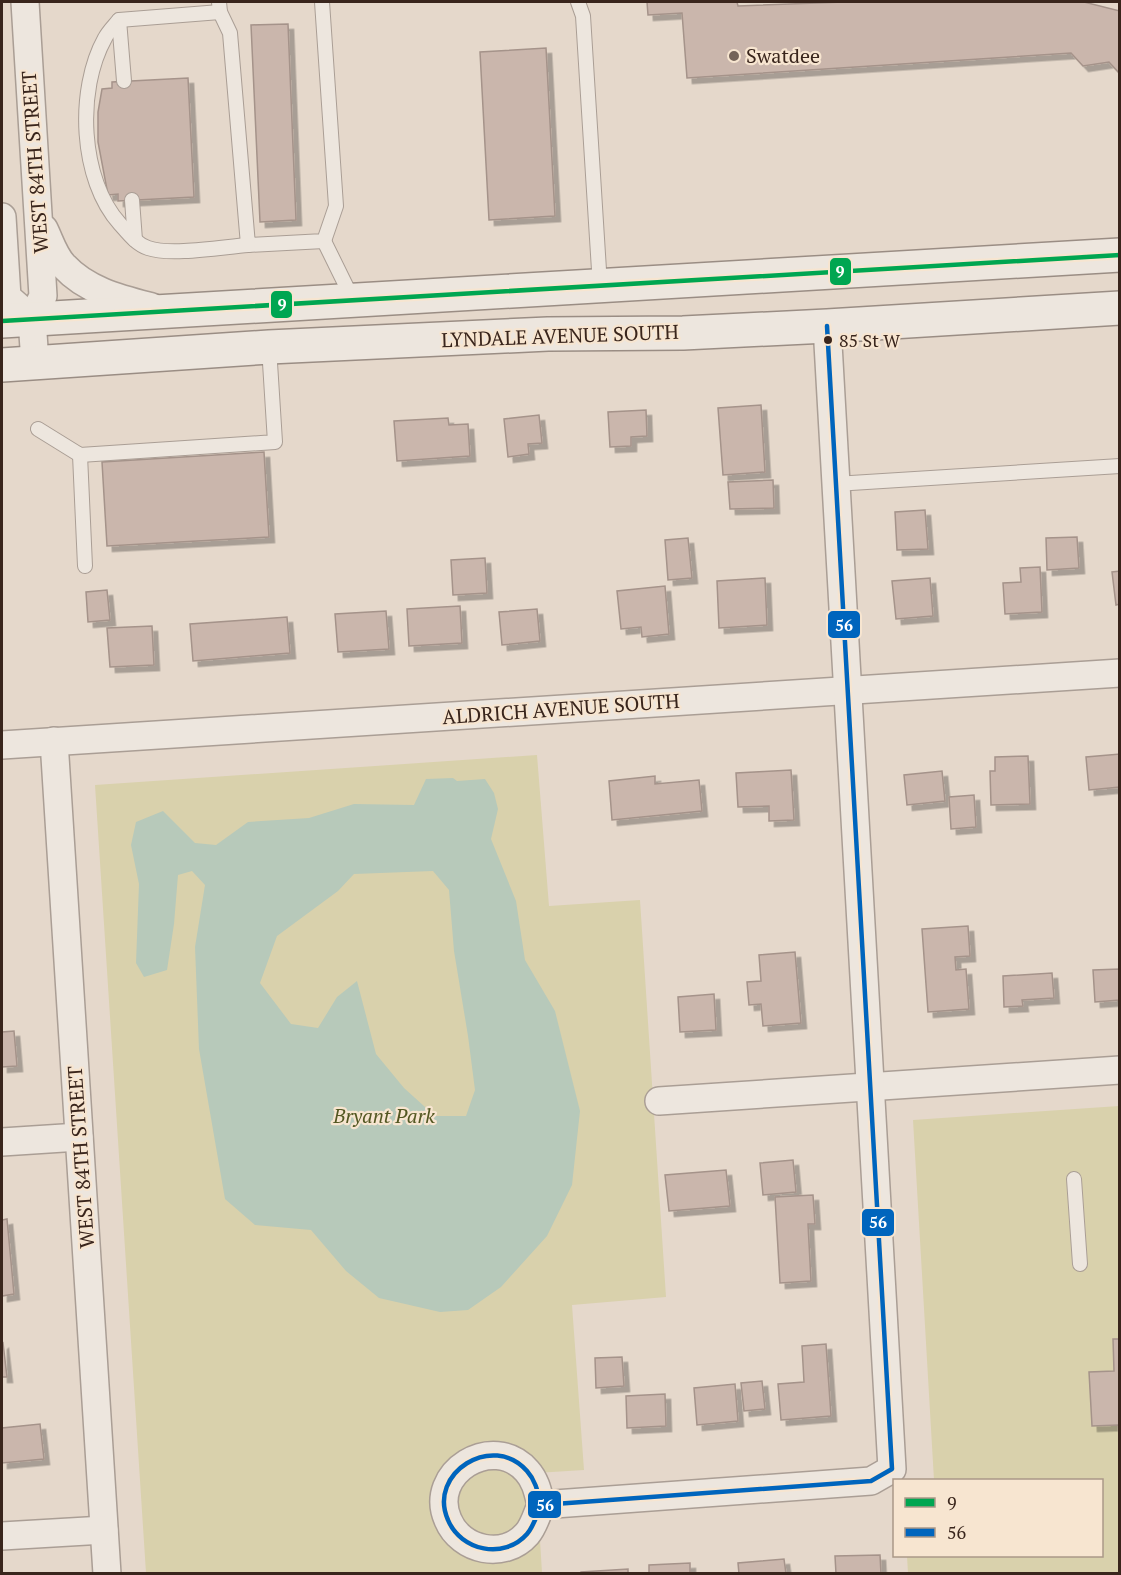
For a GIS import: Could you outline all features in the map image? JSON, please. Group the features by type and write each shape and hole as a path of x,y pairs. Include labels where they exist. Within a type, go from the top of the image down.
{"main road":[{"path":"16,320 1119,255"},
{"name":"LYNDALE AVENUE SOUTH","path":"2,365 269,347 548,333 683,333 1119,308"}],"street":[{"name":"WEST 84TH STREET","path":"16,320 43,296 25,2"},
{"path":"38,214 63,266 77,278 115,297 168,311"},
{"name":"WEST 84TH STREET","path":"2,217 7,297 35,363"},
{"path":"541,1505 871,1481 892,1469 826,326"},
{"name":"ALDRICH AVENUE SOUTH","path":"2,745 1119,673"},
{"name":"WEST 84TH STREET","path":"54,741 107,1574"},
{"path":"659,1101 1119,1070"},
{"path":"2,1142 80,1137"},
{"path":"2,1536 104,1530"}],"lane":[{"path":"322,2 336,206 324,241 353,300"},
{"path":"578,2 583,16 600,286"},
{"path":"248,245 230,33 220,7 119,20 105,38 93,68 87,90 86,118 89,153 100,193 113,216 135,240 147,248 171,251 324,241"},
{"path":"119,20 124,81"},
{"path":"132,200 135,240"},
{"path":"38,429 80,455 275,442 269,347"},
{"path":"80,455 86,566"},
{"path":"835,483 1119,466"},
{"path":"1074,1179 1080,1264"}],"green space":[{"name":"Bryant Park","path":"537,755 549,906 640,900 666,1297 572,1305 584,1470 536,1473 542,1573 146,1573 95,785"},
{"path":"1119,1106 1119,1573 908,1573 907,1557 1103,1557 1103,1479 934,1479 913,1120"}],"shaded area":[{"path":"453,778 457,781 485,779 494,793 498,809 491,839 516,901 525,960 555,1011 580,1111 572,1185 547,1236 501,1287 468,1310 440,1312 379,1298 346,1271 311,1230 255,1225 225,1199 199,1049 195,947 205,885 192,871 178,875 167,970 144,977 136,963 139,884 131,845 136,822 163,811 195,843 216,845 248,822 309,818 354,804 414,805 426,779","holes":["433,871 449,890 454,951 475,1090 466,1116 435,1116 404,1088 376,1054 357,981 337,997 318,1028 291,1024 260,983 277,936 338,891 354,874"]}],"building":[{"path":"647,2 737,2 738,6 844,2 1084,2 1120,11 1120,74 1109,62 1083,66 1071,53 687,78 682,13 648,15"},
{"path":"288,24 296,220 260,222 251,25"},
{"path":"546,48 555,216 489,220 480,52"},
{"path":"188,78 194,197 118,201 118,194 108,195 98,142 98,112 102,89 112,88 112,82"},
{"path":"761,405 765,472 723,475 718,408"},
{"path":"646,410 647,436 631,437 631,446 610,447 608,412"},
{"path":"539,415 542,443 528,444 529,454 508,457 504,419"},
{"path":"448,418 449,425 468,424 470,456 397,461 394,421"},
{"path":"264,452 269,537 107,546 102,462"},
{"path":"773,480 774,508 730,509 728,482"},
{"path":"925,510 928,549 897,550 895,512"},
{"path":"1077,537 1079,568 1047,570 1046,538"},
{"path":"688,538 692,578 668,580 665,540"},
{"path":"485,558 487,593 453,595 451,560"},
{"path":"1040,567 1042,612 1005,614 1003,583 1021,582 1020,568"},
{"path":"1120,571 1120,604 1116,605 1112,572"},
{"path":"765,578 767,625 719,628 717,581"},
{"path":"930,578 933,616 896,619 892,581"},
{"path":"665,586 669,634 642,637 641,627 621,629 617,591"},
{"path":"107,590 110,620 88,622 86,592"},
{"path":"460,606 462,643 409,646 407,609"},
{"path":"537,609 540,641 502,645 499,612"},
{"path":"386,611 389,649 338,652 335,614"},
{"path":"287,617 290,653 193,661 190,624"},
{"path":"152,626 154,665 110,667 107,628"},
{"path":"1120,754 1120,787 1089,790 1086,757"},
{"path":"1028,756 1030,804 991,805 990,771 995,771 995,757"},
{"path":"791,770 794,820 769,821 769,806 738,807 736,773"},
{"path":"942,771 945,801 907,805 904,775"},
{"path":"655,776 655,784 699,780 702,811 612,820 609,781"},
{"path":"974,795 976,827 951,829 949,797"},
{"path":"968,926 970,956 955,957 956,970 966,969 969,1009 928,1012 922,929"},
{"path":"795,952 801,1023 763,1026 761,1004 749,1005 747,982 761,981 759,955"},
{"path":"1120,969 1120,1000 1095,1002 1093,970"},
{"path":"1052,973 1054,998 1022,1000 1023,1006 1004,1007 1003,976"},
{"path":"714,994 716,1030 680,1032 678,997"},
{"path":"14,1031 17,1066 2,1067 2,1032"},
{"path":"793,1160 796,1192 763,1195 760,1163"},
{"path":"726,1170 730,1206 669,1211 665,1175"},
{"path":"813,1195 815,1224 808,1224 811,1281 780,1283 775,1197"},
{"path":"7,1219 14,1294 2,1296 2,1220"},
{"path":"1113,1339 1120,1339 1120,1447 1118,1425 1092,1426 1089,1372 1114,1371"},
{"path":"3,1343 7,1377 2,1377"},
{"path":"826,1344 831,1416 781,1420 778,1384 804,1382 802,1346"},
{"path":"622,1357 624,1386 596,1388 595,1358"},
{"path":"762,1381 765,1409 744,1411 741,1383"},
{"path":"735,1384 738,1421 697,1425 694,1388"},
{"path":"665,1394 666,1426 627,1428 626,1396"},
{"path":"40,1424 44,1459 2,1463 2,1428"},
{"path":"880,1555 881,1574 836,1574 835,1556"},
{"path":"784,1559 786,1574 739,1574 738,1563"},
{"path":"690,1563 690,1574 649,1574 649,1565"},
{"path":"628,1569 628,1574 581,1574 581,1572"}],"transit line":[{"name":"9","path":"2,321 1120,255"},
{"name":"56","path":"541,1505 527,1534 518,1542 495,1549 473,1545 454,1531 448,1520 444,1503 447,1487 455,1474 467,1463 482,1457 497,1456 513,1460 527,1471 535,1483 541,1505 871,1481 892,1469 827,326"}],"place":[{"name":"Swatdee","path":"734,56"},
{"name":"85 St W","path":"828,340"}]}
